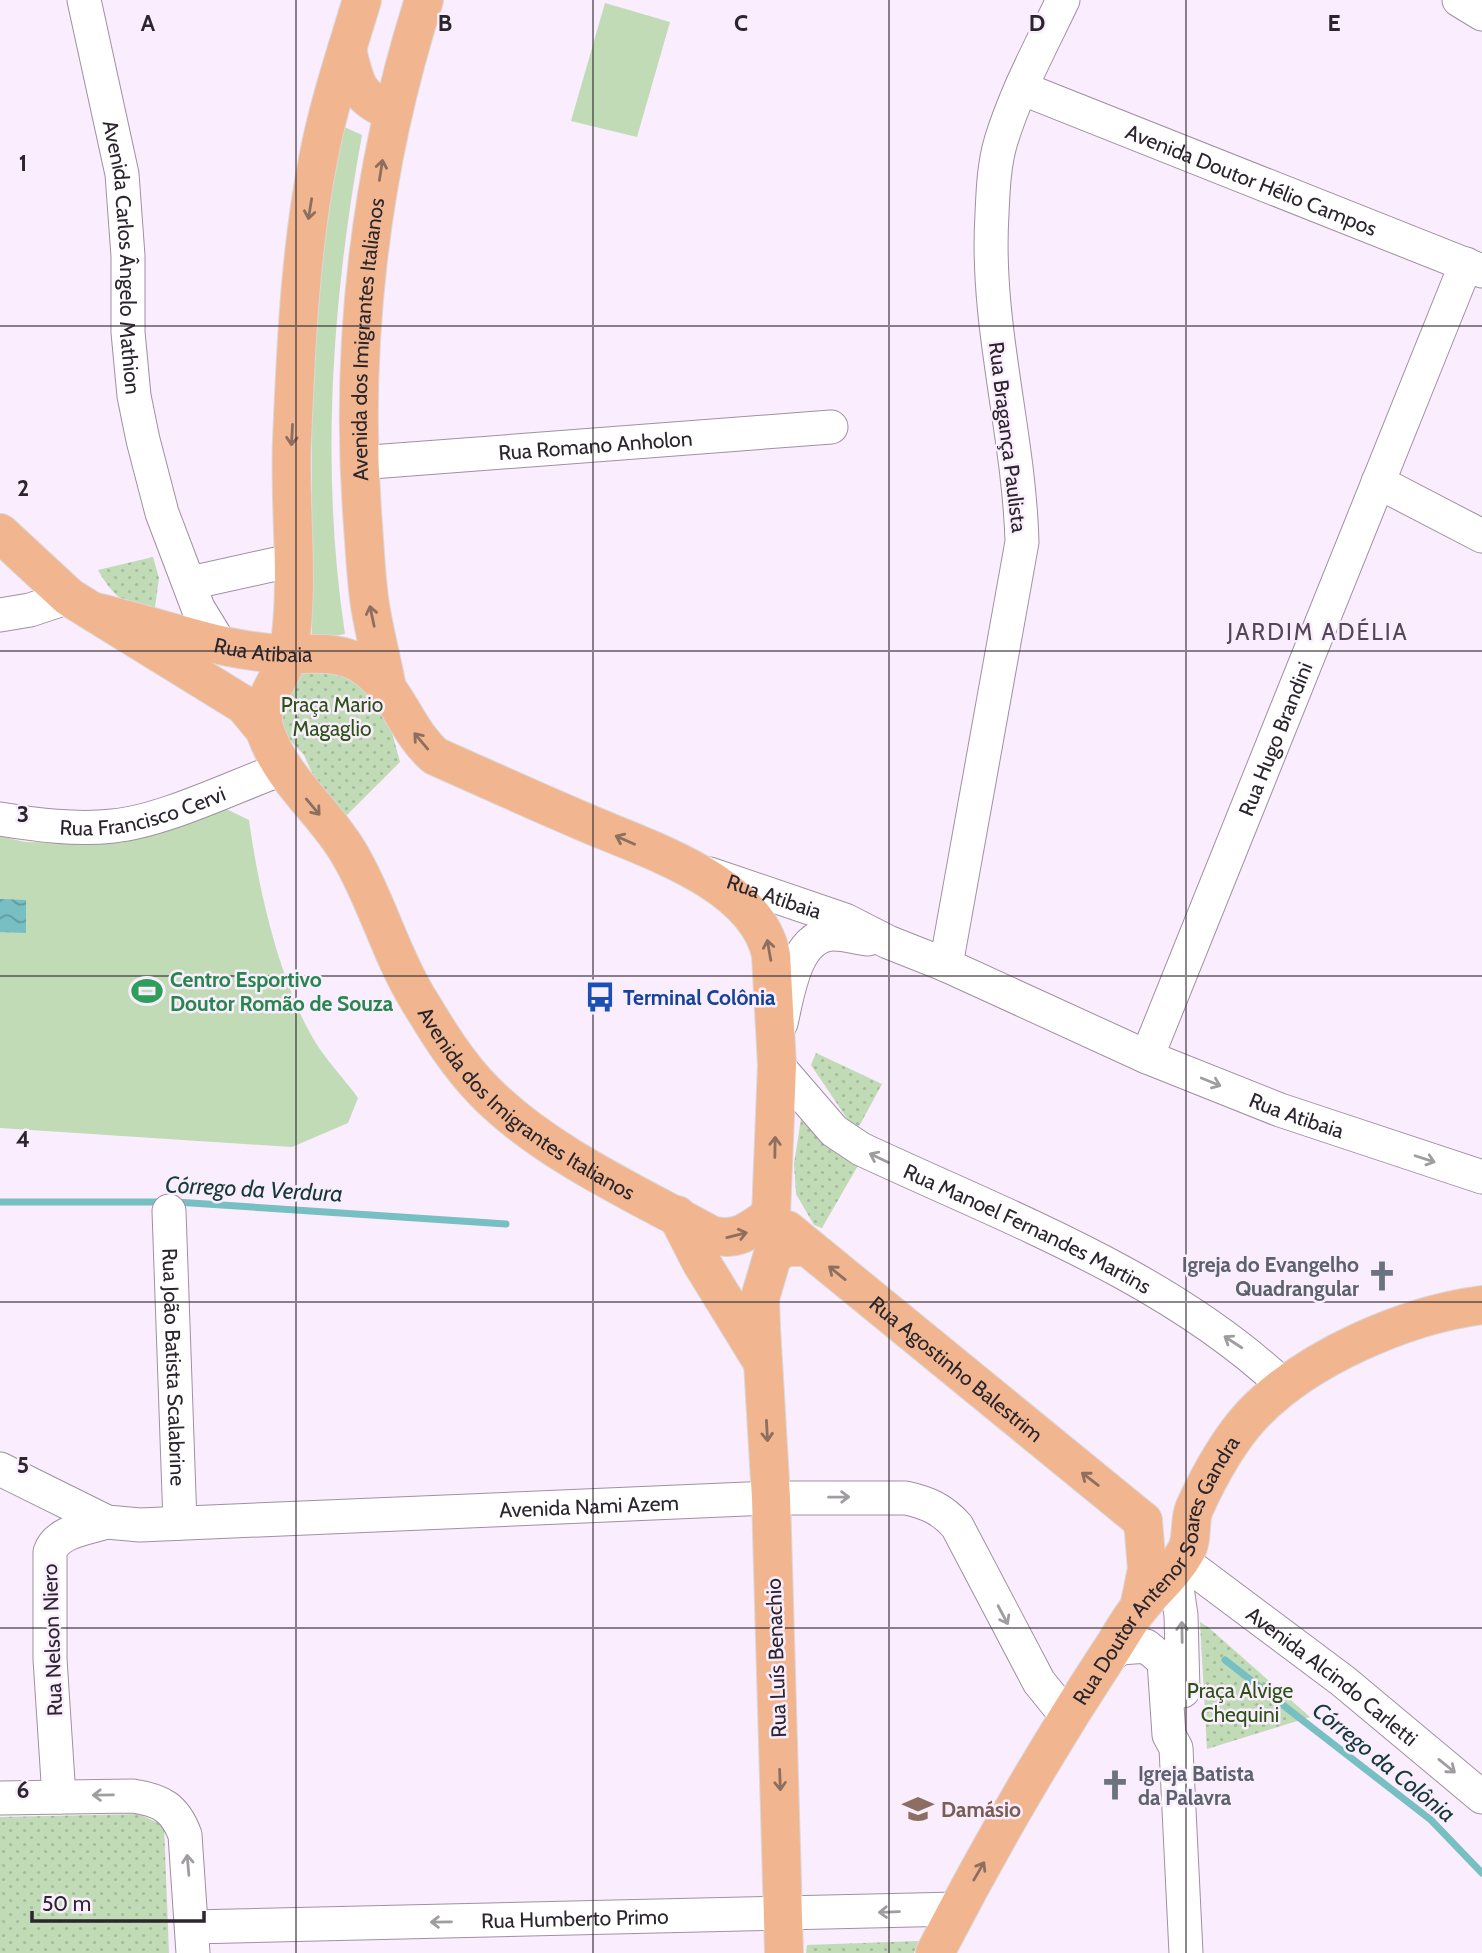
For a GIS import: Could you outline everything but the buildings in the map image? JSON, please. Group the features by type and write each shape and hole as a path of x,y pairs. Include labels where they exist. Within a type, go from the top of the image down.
{"main road":[{"path":"254,717 265,707 289,654 294,560 292,445 304,249 318,158 362,0"},
{"name":"Avenida dos Imigrantes Italianos","path":"387,683 370,604 358,463 360,342 381,164 392,112 424,0"},
{"path":"347,49 359,89 368,101 392,112"},
{"name":"Rua Atibaia","path":"0,533 82,604 254,717"},
{"name":"Rua Atibaia","path":"82,604 206,641 289,654 329,654 359,662 387,683 420,742 435,756 688,866"},
{"name":"Avenida dos Imigrantes Italianos","path":"206,641 254,717 282,769 337,834 351,857 392,953 460,1065 488,1095 533,1132 722,1238 745,1234 771,1215"},
{"path":"688,866 732,897 758,922 767,938 777,1054 771,1215"},
{"name":"Rua Luís Benachio","path":"677,1215 701,1262 763,1363"},
{"name":"Rua Agostinho Balestrim","path":"771,1215 806,1247 1143,1521"},
{"name":"Rua Luís Benachio","path":"784,1953 771,1498 760,1298 773,1254 787,1247 806,1247"},
{"name":"Rua Doutor Antenor Soares Gandra","path":"935,1953 957,1909 1107,1657 1139,1608 1188,1548 1194,1511 1229,1446 1251,1416 1284,1386 1338,1353 1444,1310 1482,1305"},
{"path":"1139,1608 1147,1569 1143,1521 1170,1521 1194,1511"}],"street":[{"name":"Avenida Carlos Ângelo Mathion","path":"84,0 122,174 128,256 128,332 134,396 162,513 202,615 206,641"},
{"name":"Rua Bragança Paulista","path":"946,965 1021,542 1021,507 994,319 990,245 993,187 1001,143 1021,88 1063,0"},
{"path":"1459,0 1482,14"},
{"name":"Avenida Doutor Hélio Campos","path":"1021,88 1474,267"},
{"name":"Rua Hugo Brandini","path":"1147,1057 1378,482 1474,267"},
{"name":"Rua Romano Anholon","path":"358,463 831,427"},
{"path":"1378,482 1482,536"},
{"name":"Avenida Carlos Ângelo Mathion","path":"162,513 164,559 206,641"},
{"path":"190,583 294,560"},
{"path":"0,615 82,604"},
{"name":"Rua Francisco Cervi","path":"0,819 36,825 113,826 160,814 282,769"},
{"name":"Rua Atibaia","path":"688,866 820,910 1147,1057 1280,1111 1482,1177"},
{"path":"777,1054 790,986 809,945 819,937 833,934 888,942"},
{"name":"Rua Manoel Fernandes Martins","path":"777,1054 834,1131 861,1149 1138,1279 1247,1351 1284,1386"},
{"name":"Rua João Batista Scalabrine","path":"169,1211 180,1523"},
{"name":"Avenida Nami Azem","path":"0,1469 107,1521 140,1525 771,1498 906,1498 926,1502 944,1512 957,1526 1039,1682 1069,1719"},
{"name":"Rua Nelson Niero","path":"59,1797 50,1646 50,1552 55,1540 62,1536 107,1521"},
{"path":"1176,1748 1183,1734 1181,1615 1177,1564"},
{"name":"Avenida Alcindo Carletti","path":"1177,1564 1343,1681 1482,1797"},
{"path":"1107,1657 1121,1648 1146,1646 1164,1661 1169,1735 1176,1748 1186,1953"},
{"path":"0,1798 134,1796 154,1799 169,1807 179,1819 185,1835 192,1940"},
{"name":"Rua Humberto Primo","path":"192,1940 957,1909"}],"green space":[{"path":"605,3 670,22 637,137 571,121"},
{"path":"340,125 362,135 343,259 333,384 333,509 345,634 312,639 312,383 322,258"},
{"path":"153,557 159,578 155,607 136,606 120,598 98,570"},
{"name":"Praça Mario Magaglio","path":"344,663 388,718 400,762 346,816 319,788 304,755 272,721 301,669"},
{"name":"Centro Esportivo Doutor Romão de Souza","path":"220,806 249,820 264,901 288,984 315,1042 358,1098 348,1123 292,1147 0,1128 0,836 25,842 121,843"},
{"path":"816,1053 882,1084 856,1132 811,1065"},
{"path":"804,1100 860,1162 822,1228 814,1225 796,1194 794,1164"},
{"name":"Praça Alvige Chequini","path":"1200,1622 1208,1627 1310,1717 1207,1749"},
{"path":"139,1814 164,1826 169,1953 0,1953 0,1817"},
{"path":"919,1941 914,1953 806,1953 807,1945"}],"water":[{"path":"0,899 26,900 26,933 0,932"}],"waterway":[{"name":"Córrego da Verdura","path":"0,1202 164,1202"},
{"name":"Córrego da Verdura","path":"176,1202 506,1224"},
{"name":"Córrego da Colônia","path":"1225,1660 1431,1820 1482,1873"}],"place":[{"name":"Centro Esportivo Doutor Romão de Souza","path":"147,991"},
{"name":"Terminal Colônia","path":"600,997"},
{"name":"Igreja do Evangelho Quadrangular","path":"1382,1276"},
{"name":"Igreja Batista da Palavra","path":"1115,1785"},
{"name":"Damásio","path":"918,1809"}],"district":[{"name":"JARDIM ADÉLIA","path":"1318,632"}]}
